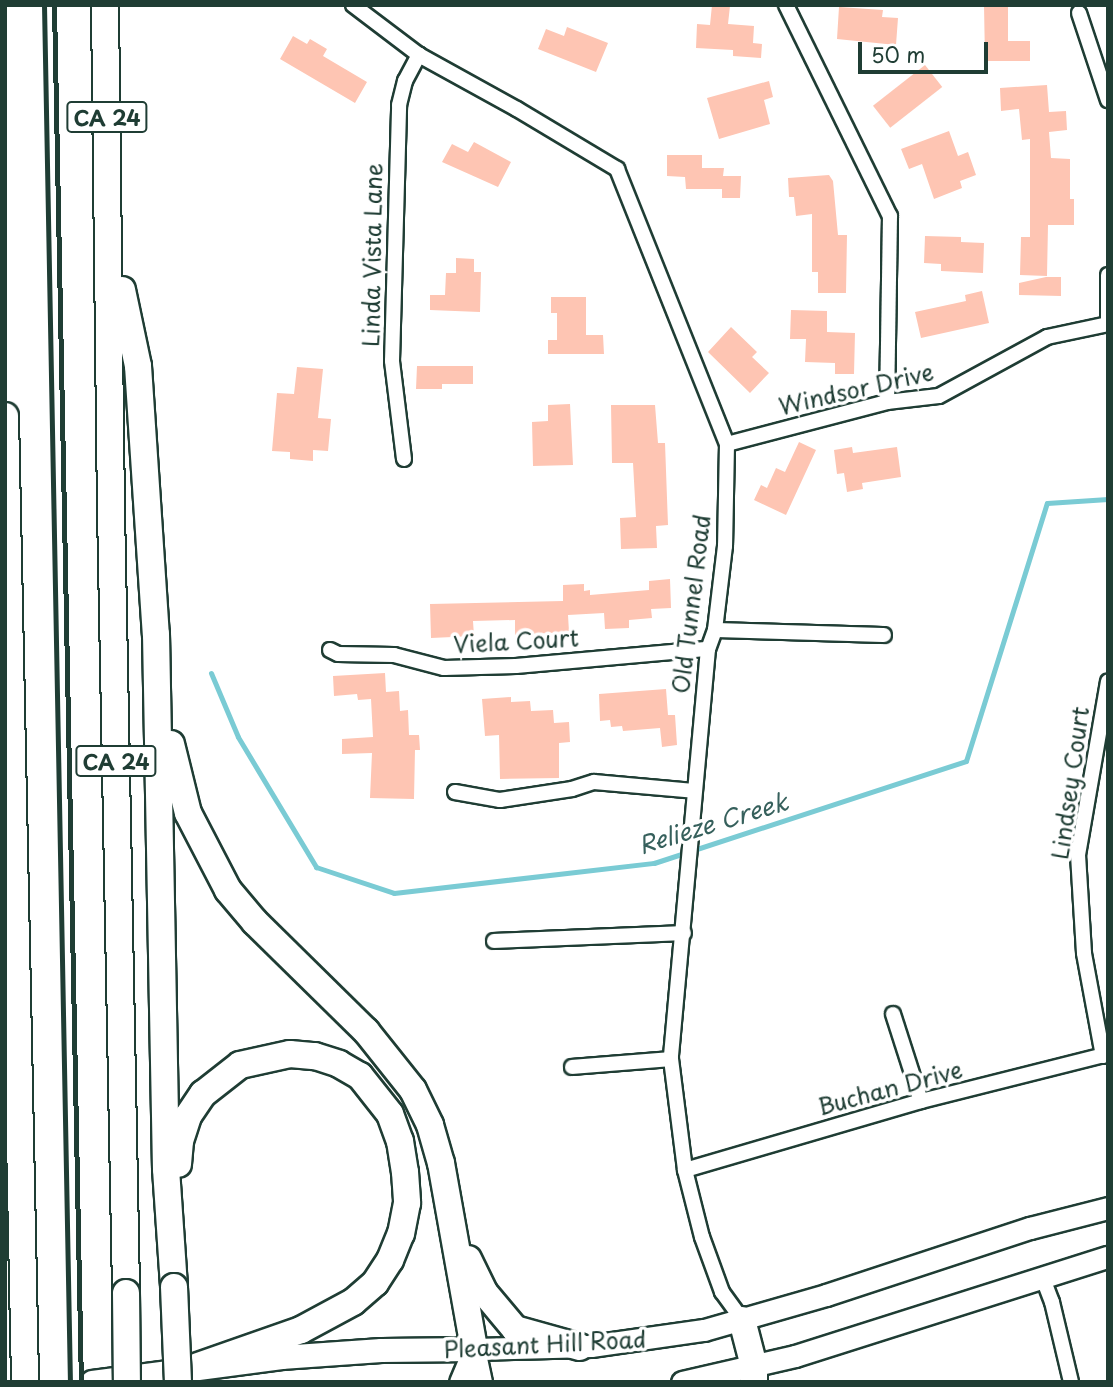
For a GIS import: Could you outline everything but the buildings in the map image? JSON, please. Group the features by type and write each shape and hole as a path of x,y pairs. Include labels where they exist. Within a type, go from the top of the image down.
{"highway":[{"name":"CA 24","path":"105,5 110,228 111,523 127,1382"},
{"path":"110,228 138,366 156,634 166,1169 174,1287 188,1374 300,1330 353,1302 375,1283 390,1260 401,1233 407,1203 400,1141 390,1114 360,1076 338,1063 314,1056 289,1054 240,1065 203,1094 188,1116 180,1141 174,1287"},
{"path":"5,416 25,1382"},
{"path":"156,634 177,777 188,813 206,853 228,890 255,922 366,1031 413,1090 430,1125 457,1241 474,1349"},
{"path":"457,1241 477,1274 484,1292 515,1329 580,1347"},
{"path":"742,1320 754,1374"}],"main road":[{"name":"Pleasant Hill Road","path":"92,1382 188,1374 343,1353 580,1347 663,1338 742,1320 1030,1228 1108,1209"},
{"path":"682,1382 754,1374 1042,1276 1108,1257"},
{"path":"460,1382 474,1349"},
{"path":"474,1349 481,1382"}],"street":[{"name":"Old Tunnel Road","path":"353,5 418,55 517,109 617,169 727,444 725,546 715,630 708,649 671,1059 685,1170 702,1237 722,1292 742,1320"},
{"path":"786,5 890,216 887,402"},
{"path":"1079,13 1108,100"},
{"name":"Linda Vista Lane","path":"404,459 393,361 399,105 400,93 418,55"},
{"path":"1108,275 1108,324"},
{"name":"Windsor Drive","path":"727,444 887,402 939,396 1047,337 1108,324"},
{"path":"715,630 884,635"},
{"name":"Viela Court","path":"330,650 338,654 394,655 444,668 516,666 708,649"},
{"name":"Lindsey Court","path":"1105,1055 1084,954 1078,855 1108,682"},
{"path":"455,792 500,800 594,782 694,791"},
{"path":"494,941 684,933"},
{"path":"893,1013 921,1101"},
{"name":"Buchan Drive","path":"685,1170 921,1101 1105,1055"},
{"path":"572,1067 671,1059"},
{"path":"1042,1276 1052,1302 1071,1382"}],"waterway":[{"name":"Relieze Creek","path":"211,673 238,737 316,867 394,893 654,863 966,761 1047,503 1108,499"}],"railway":[{"path":"44,5 70,1382"},
{"path":"54,5 81,1382"}]}
